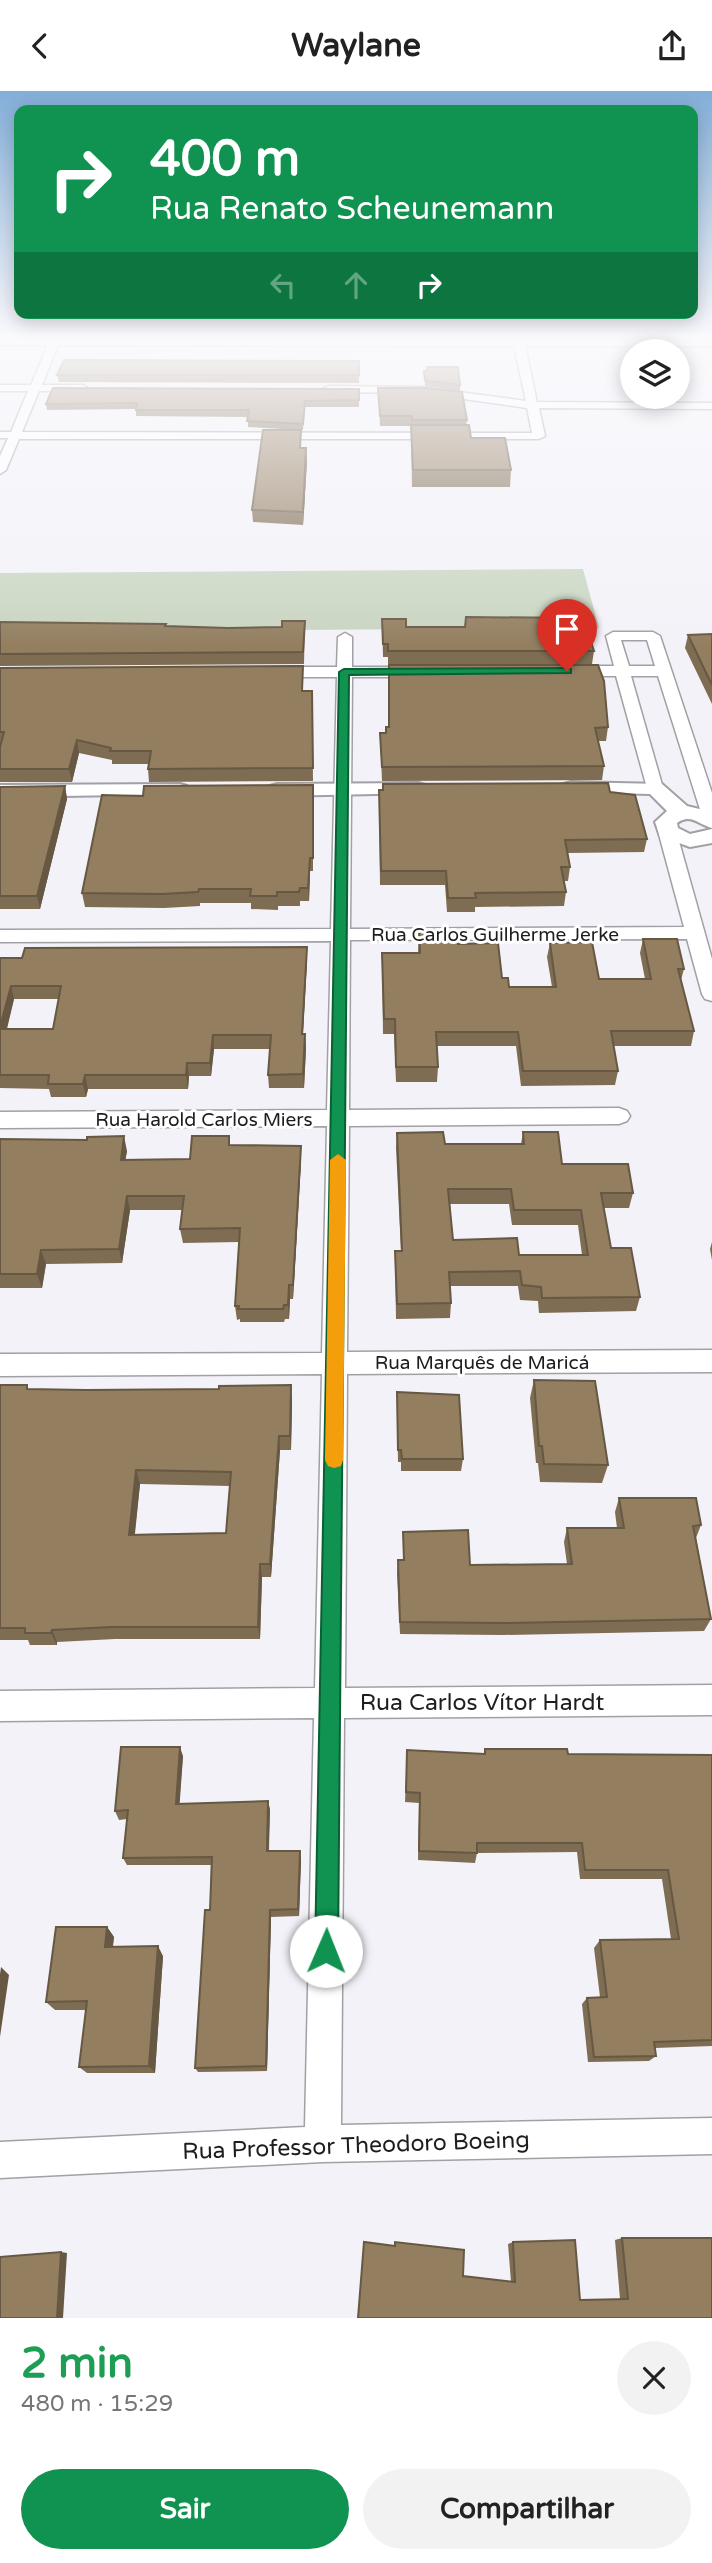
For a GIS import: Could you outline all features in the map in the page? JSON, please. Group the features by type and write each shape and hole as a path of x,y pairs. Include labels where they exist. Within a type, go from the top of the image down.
{"street":[{"path":"0,470 14,438"},
{"path":"712,821 653,636 614,636 655,788 673,820 695,933 712,994"},
{"path":"323,2144 345,637"},
{"path":"553,671 664,671"},
{"path":"262,672 428,672"},
{"path":"550,788 655,788"},
{"path":"260,790 433,789"},
{"path":"0,791 206,790"},
{"path":"673,820 696,814 712,821"},
{"path":"673,820 673,835 686,840 701,840 712,835"},
{"name":"Rua Carlos Guilherme Jerke","path":"0,936 695,933"},
{"name":"Rua Harold Carlos Miers","path":"0,1120 619,1116"},
{"name":"Rua Marquês de Maricá","path":"0,1365 712,1361"},
{"name":"Rua Carlos Vítor Hardt","path":"0,1706 712,1700"},
{"name":"Rua Professor Theodoro Boeing","path":"0,2160 323,2144 712,2136"}],"green space":[{"path":"583,569 599,628 0,632 0,573"}],"building":[{"path":"262,438 301,438 300,448 306,448 303,512 252,510"},
{"path":"412,438 505,438 511,470 413,470"},
{"path":"466,617 583,618 594,651 388,651 388,644 383,644 382,619 406,619 406,627 465,627"},
{"path":"282,621 305,621 303,652 0,654 0,622 166,624 165,626 228,628 282,627"},
{"path":"712,634 712,685 688,635"},
{"path":"389,665 598,665 604,681 608,727 595,728 604,766 382,767 380,733 386,733 386,727 389,727"},
{"path":"303,666 302,691 312,691 313,768 148,769 151,751 110,751 111,748 77,740 69,769 0,769 0,747 4,732 0,732 0,668"},
{"path":"608,783 610,792 635,795 647,839 565,840 570,867 561,867 566,892 475,893 476,898 448,898 446,871 381,871 379,790 383,790 383,784"},
{"path":"313,785 313,858 310,858 308,888 300,888 299,892 277,892 277,896 250,896 251,889 199,889 198,892 162,894 82,893 102,795 143,796 144,786"},
{"path":"65,786 37,896 0,896 0,787"},
{"path":"457,930 458,944 498,943 502,978 508,978 509,987 556,987 550,943 592,942 599,979 651,979 643,939 677,939 684,969 678,969 694,1031 611,1031 618,1071 523,1071 518,1032 436,1032 438,1067 396,1067 395,1019 384,1019 382,953 420,953 419,931"},
{"path":"307,947 302,1034 305,1034 303,1074 268,1075 271,1035 213,1035 210,1063 187,1063 186,1075 85,1075 83,1084 48,1084 49,1075 0,1075 0,1029 53,1029 61,986 11,986 0,1027 0,958 22,958 25,948"},
{"path":"443,1132 445,1144 524,1144 523,1132 558,1132 562,1164 628,1164 633,1193 601,1193 611,1248 631,1248 640,1297 542,1298 541,1287 522,1285 520,1271 449,1272 451,1303 397,1304 395,1251 402,1251 397,1133","holes":["448,1189 511,1189 514,1210 581,1210 588,1255 519,1255 517,1238 453,1240"]},
{"path":"124,1136 121,1160 190,1159 192,1136 229,1136 229,1145 301,1146 293,1285 289,1285 288,1305 284,1305 283,1309 238,1309 239,1306 235,1306 240,1228 180,1229 184,1196 127,1196 119,1249 41,1250 37,1274 0,1274 0,1139 87,1140 87,1137"},
{"path":"534,1380 595,1381 608,1465 544,1464 542,1446 539,1446"},
{"path":"0,1385 27,1385 27,1389 86,1390 219,1389 219,1386 291,1385 290,1436 279,1436 270,1564 260,1564 258,1627 111,1627 52,1630 51,1633 25,1633 25,1628 0,1628","holes":["136,1470 231,1472 226,1533 129,1535"]},
{"path":"397,1392 459,1395 463,1459 402,1459 401,1450 398,1450"},
{"path":"619,1498 696,1498 701,1525 693,1526 711,1619 400,1622 398,1560 404,1560 403,1532 468,1530 470,1565 572,1564 567,1528 624,1528"},
{"path":"121,1747 180,1747 176,1804 268,1801 267,1851 300,1851 298,1909 270,1910 266,2066 195,2068 205,1910 210,1910 212,1857 123,1858 128,1810 115,1811"},
{"path":"485,1749 567,1749 568,1754 712,1755 712,2040 654,2042 656,2056 594,2057 587,1998 607,1997 600,1940 679,1939 668,1870 585,1870 582,1843 477,1843 477,1853 419,1851 420,1793 406,1792 407,1750 485,1754"},
{"path":"56,1927 107,1927 105,1947 158,1946 149,2066 79,2067 87,2001 46,2002"},
{"path":"622,2238 712,2238 712,2318 358,2318 364,2242 395,2246 395,2242 464,2250 463,2276 515,2282 513,2242 575,2240 580,2300 628,2299"},
{"path":"61,2252 57,2318 0,2318 0,2257"}],"slow traffic":[{"path":"334,1460 338,1160"}],"route":[{"path":"326,1951 344,672 567,671"}]}
